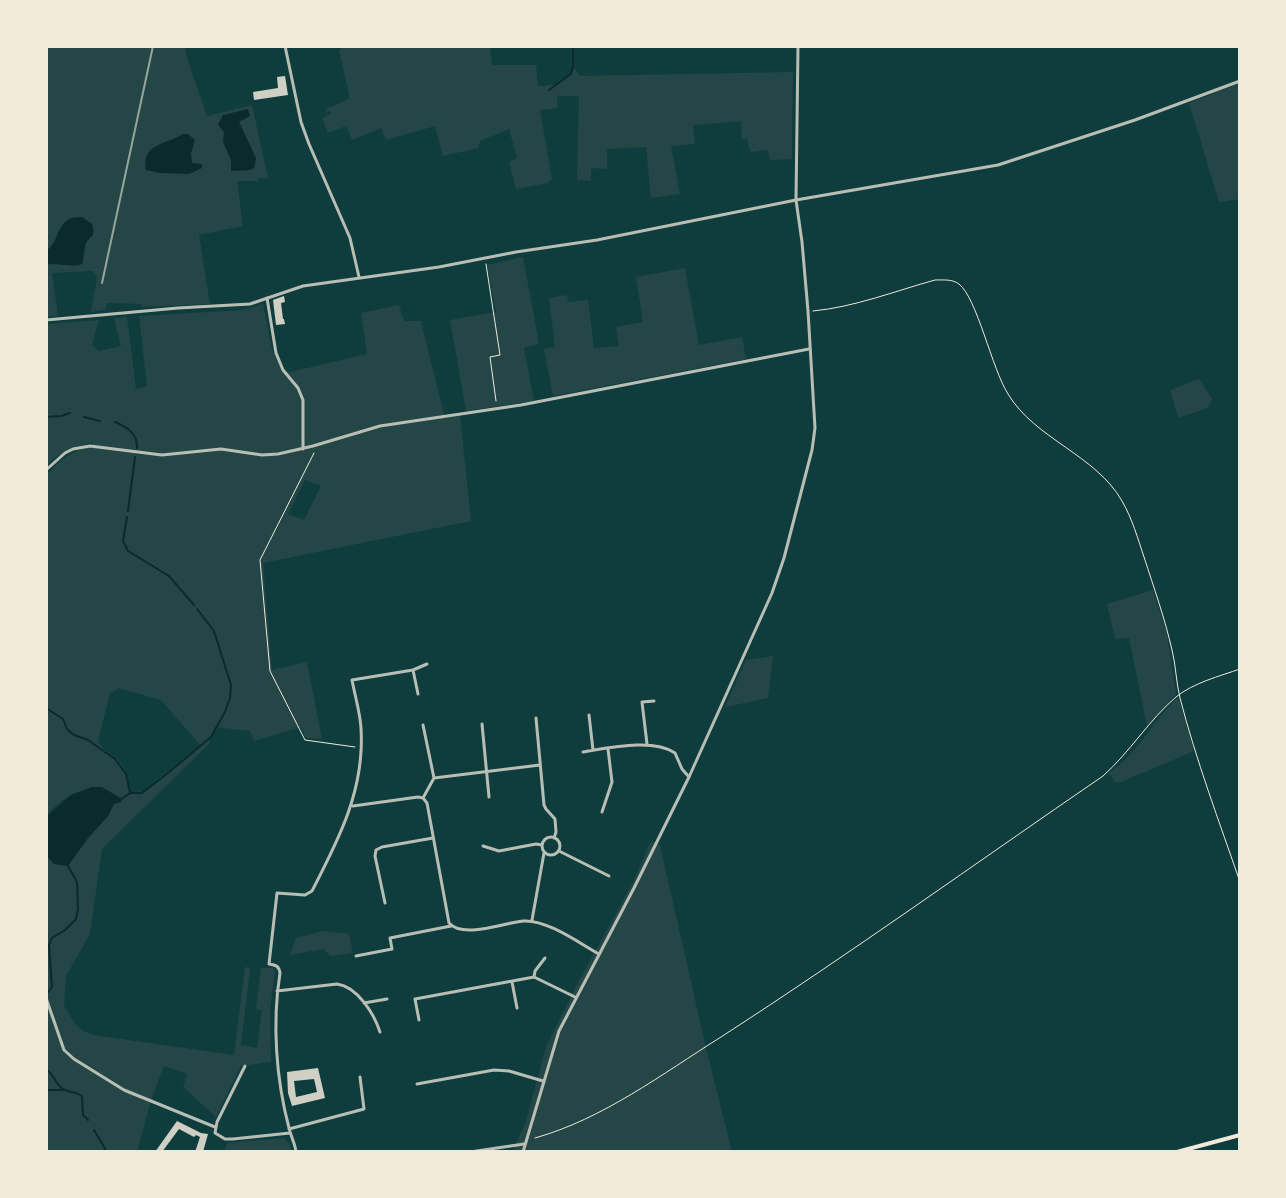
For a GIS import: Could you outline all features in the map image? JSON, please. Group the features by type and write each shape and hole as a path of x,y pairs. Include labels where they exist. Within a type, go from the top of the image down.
{"main road":[{"path":"1177,1152 1240,1135"}],"street":[{"path":"285,46 301,122 350,238 359,277"},
{"path":"523,1152 559,1031 689,777 772,593 815,435 811,348 796,200 798,46"},
{"path":"46,320 250,304 303,286 597,240 796,200 998,165 1135,120 1240,81"},
{"path":"267,298 276,353 303,400 303,449"},
{"path":"46,470 65,453 82,447 98,446 162,455 221,449 278,454 380,426 497,409 811,348"},
{"path":"296,1152 289,1131 275,1034 280,973 279,968 269,964 277,893 305,895 312,891 351,807 359,778 361,748 360,718 352,680 413,670 427,664"},
{"path":"413,670 418,694"},
{"path":"647,744 642,702 654,701"},
{"path":"589,715 593,750"},
{"path":"536,718 544,805 555,819 554,838"},
{"path":"482,724 489,797"},
{"path":"423,725 434,778 423,798"},
{"path":"583,752 661,745 675,753 689,777"},
{"path":"602,812 612,782 608,749"},
{"path":"434,778 540,765"},
{"path":"351,807 423,798"},
{"path":"423,798 427,803 451,926"},
{"path":"385,903 376,850 433,838"},
{"path":"532,921 544,853 542,845 546,838 554,838"},
{"path":"554,838 559,844 559,851"},
{"path":"483,846 499,851 542,845"},
{"path":"544,853 552,855 559,851"},
{"path":"559,851 609,876"},
{"path":"356,956 392,949 390,938 451,926 464,931 532,921 599,954"},
{"path":"534,977 545,958"},
{"path":"419,1020 415,999 534,977 575,997"},
{"path":"512,982 517,1008"},
{"path":"277,991 337,984 350,988 376,1018 380,1032"},
{"path":"46,998 64,1050 74,1059 124,1090 215,1127"},
{"path":"364,1003 387,999"},
{"path":"245,1066 215,1127 215,1133 225,1139 289,1131 364,1109 360,1077"},
{"path":"417,1084 494,1070 543,1081"},
{"path":"470,1152 524,1144"}],"path":[{"path":"486,265 500,355 490,357 497,409"},
{"path":"808,311 842,307 935,280 958,283 966,292 991,359 1009,396 1026,416 1094,470 1123,501 1160,605 1173,653 1179,695 1240,882"},
{"path":"313,446 314,455 260,560 270,671 305,740 361,748"},
{"path":"526,1138 539,1137 580,1122 626,1098 795,989 1103,776 1179,695 1240,669"}],"shaded area":[{"path":"46,46 185,46 207,116 252,105 268,178 237,181 243,226 199,235 210,304 142,307 141,304 107,303 105,310 91,312 97,278 93,271 52,273 58,316 46,317 46,265 62,265 84,257 86,242 93,235 82,217 70,218 58,231 53,246 46,251"},
{"path":"345,46 490,46 492,65 536,65 538,86 558,83 575,69 580,76 793,72 792,159 770,160 768,150 750,152 747,139 742,139 741,121 693,125 695,144 671,146 680,194 651,198 646,147 607,149 607,169 591,168 591,181 577,180 579,96 557,96 558,108 540,110 552,179 548,183 516,189 509,162 517,158 509,129 480,141 478,148 443,156 435,126 386,140 381,128 352,140 346,126 328,133 322,118 331,114 325,110 350,98 339,50"},
{"path":"1240,83 1240,199 1219,202 1189,103"},
{"path":"248,109 250,116 239,122 256,158 254,168 231,171 231,160 223,142 224,132 218,125 223,115"},
{"path":"183,134 195,140 192,163 202,164 202,168 189,174 146,170 145,161 151,150"},
{"path":"82,217 92,224 93,234 85,246 82,264 46,265 46,251 63,225 73,218"},
{"path":"523,257 539,344 524,348 534,401 466,411 450,320 496,312 487,265"},
{"path":"685,268 699,345 742,337 746,359 553,396 544,349 555,347 549,298 567,295 568,302 588,300 594,348 619,346 616,327 643,322 636,277"},
{"path":"263,304 272,349 281,370 290,372 367,354 361,313 399,305 404,321 421,321 445,418 460,415 471,521 263,563 272,670 307,662 322,739 306,738 301,727 254,741 250,731 215,727 209,744 102,849 90,934 66,976 64,1006 75,1024 93,1035 234,1055 245,967 250,968 241,1045 257,1048 262,1010 256,1009 261,968 273,968 271,1062 241,1066 216,1117 183,1087 187,1074 164,1066 137,1152 46,1152 46,855 54,864 68,865 108,816 114,804 122,799 106,791 87,790 65,799 46,817 46,476 67,456 94,446 92,442 55,457 46,466 46,324 99,320 92,345 99,351 121,346 114,318 127,317 136,389 147,386 139,316 243,310","holes":["305,480 321,486 304,520 288,514","119,688 161,700 200,745 144,791 131,792 121,764 98,741 110,693"]},
{"path":"1199,379 1212,399 1208,408 1178,418 1170,390"},
{"path":"1153,590 1167,634 1176,694 1147,726 1129,638 1115,639 1107,604"},
{"path":"773,656 768,698 725,707 746,660"},
{"path":"1178,697 1194,751 1115,782 1109,773 1128,756"},
{"path":"92,787 102,787 122,799 121,802 114,804 68,866 54,864 46,855 46,817 71,795"},
{"path":"651,841 660,845 732,1152 515,1152 546,1047 631,886"},
{"path":"323,931 349,934 353,953 331,956 323,949 290,955 296,938"},
{"path":"284,1138 292,1152 224,1152 227,1143"}],"building":[{"path":"285,76 288,95 254,100 253,92 278,88 277,77"},
{"path":"284,296 285,302 281,303 285,324 276,325 273,300"},
{"path":"318,1068 325,1098 292,1106 287,1072","holes":["314,1079 317,1092 296,1097 294,1081"]},
{"path":"177,1121 208,1134 203,1152 195,1152 200,1137 179,1129 162,1152 155,1152"}],"waterway":[{"path":"549,90 571,74 573,46"},
{"path":"46,417 70,413"},
{"path":"84,417 100,421"},
{"path":"115,422 131,432 137,448"},
{"path":"128,511 135,457"},
{"path":"127,517 123,541 128,551 169,576 194,605"},
{"path":"120,800 130,793 142,793 211,737 225,712 231,685 214,631 197,609"},
{"path":"46,708 63,719 74,735 88,740 115,759 126,774 130,792"},
{"path":"46,995 52,987 49,945 52,938 76,919 78,909 77,882 67,864"},
{"path":"46,1069 63,1089 82,1096 83,1115 88,1120"},
{"path":"46,1090 64,1090"},
{"path":"94,1130 107,1152"}],"railway":[{"path":"102,283 153,46"}]}
